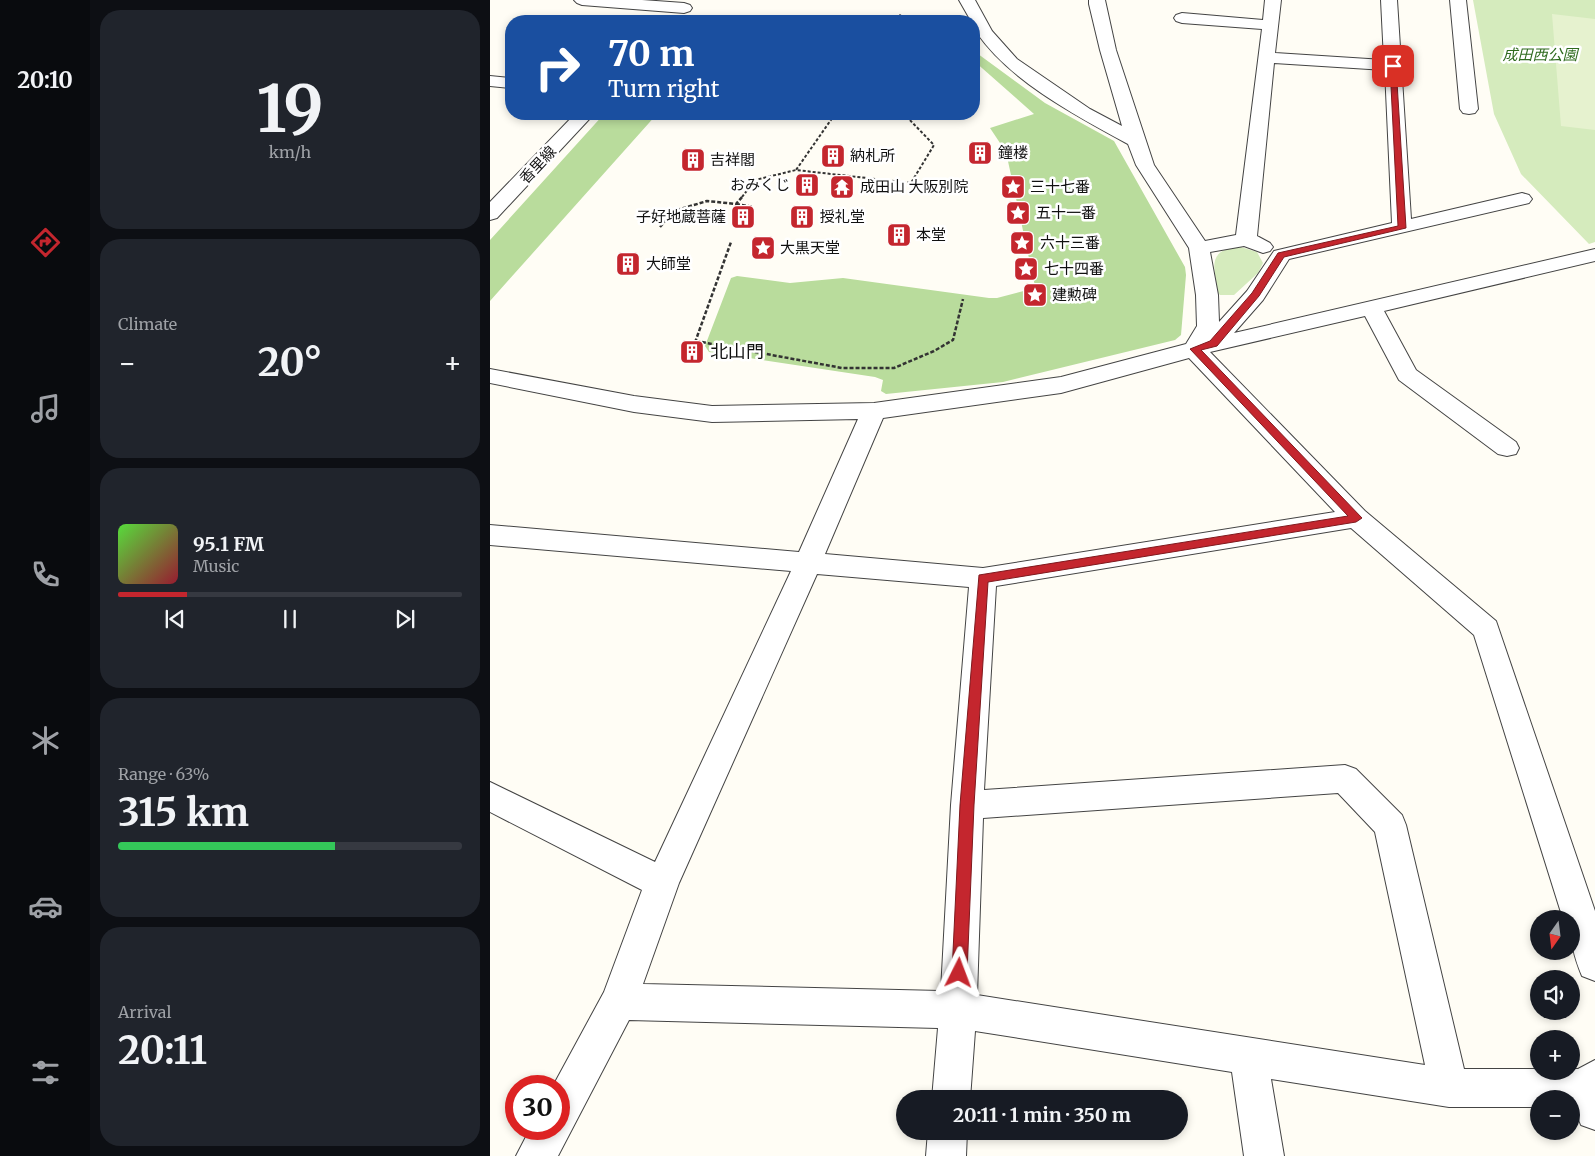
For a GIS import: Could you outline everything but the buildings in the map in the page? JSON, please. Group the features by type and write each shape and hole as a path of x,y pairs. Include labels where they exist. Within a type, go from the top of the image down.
{"street":[{"path":"582,0 688,4"},
{"path":"967,0 975,15"},
{"path":"1097,0 1108,50 1145,165 1199,248 1207,295 1208,326 1204,346"},
{"path":"1246,239 1273,0"},
{"path":"1389,0 1402,228"},
{"path":"1458,0 1469,110"},
{"path":"678,15 688,4"},
{"path":"1182,18 1270,25"},
{"path":"980,24 985,33 1010,63 1084,113 1136,141"},
{"path":"1266,57 1393,66"},
{"path":"490,81 505,82"},
{"name":"香里線","path":"490,214 579,120"},
{"path":"1199,248 1246,239 1281,255 1522,199"},
{"path":"1204,346 1256,294 1281,255"},
{"path":"490,376 634,404 712,414 874,411 1061,385 1204,346 1595,255"},
{"path":"1371,307 1407,375 1507,448"},
{"path":"1204,346 1356,518 1486,629 1595,964"},
{"path":"570,1093 619,1002 662,883 808,563 874,411"},
{"path":"490,535 983,578 1356,518"},
{"path":"952,1090 958,1010 967,805 983,578"},
{"path":"967,805 1345,779 1390,825 1449,1088"},
{"path":"490,796 662,883"},
{"path":"619,1002 958,1010 1249,1058 1449,1088 1592,1093"},
{"path":"1249,1058 1264,1156"},
{"path":"536,1156 545,1140"},
{"path":"946,1156 947,1140"}],"path":[{"path":"796,170 831,120"},
{"path":"736,204 754,180 796,170 911,183 934,145 910,120"},
{"path":"660,227 674,211 707,201 753,206"},
{"path":"694,348 731,242"},
{"path":"696,341 842,368 894,368 934,351 953,340 963,299"},
{"path":"688,363 690,356"}],"green space":[{"name":"成田西公園","path":"1473,0 1595,0 1595,242 1589,244 1521,174 1494,114"},
{"path":"1552,14 1595,19 1595,130 1561,126"},
{"path":"980,55 1045,103 1114,141 1185,267 1181,335 1175,340 1003,382 886,394 881,391 883,380 875,377 709,352 705,346 731,278 737,276 790,283 843,278 989,298 997,298 1031,289 1035,286 1006,152 990,128 1034,114 980,66"},
{"path":"599,120 652,120 490,301 490,240"},
{"path":"1241,247 1257,252 1263,263 1258,273 1234,295 1220,295 1218,293 1214,268 1217,256 1222,251 1230,248"}],"place":[{"name":"鐘楼","path":"980,153"},
{"name":"納札所","path":"833,156"},
{"name":"吉祥閣","path":"693,160"},
{"name":"おみくじ","path":"807,185"},
{"name":"成田山 大阪別院","path":"842,187"},
{"name":"三十七番","path":"1013,187"},
{"name":"五十一番","path":"1018,213"},
{"name":"子好地蔵菩薩","path":"743,217"},
{"name":"授礼堂","path":"802,217"},
{"name":"本堂","path":"899,235"},
{"name":"六十三番","path":"1022,243"},
{"name":"大黒天堂","path":"763,248"},
{"name":"大師堂","path":"628,264"},
{"name":"七十四番","path":"1026,269"},
{"name":"建勲碑","path":"1035,295"},
{"name":"北山門","path":"692,352"}],"route":[{"path":"959,973 967,805 983,578 1356,518 1194,349 1213,344 1256,294 1281,255 1402,228 1393,66"}]}
